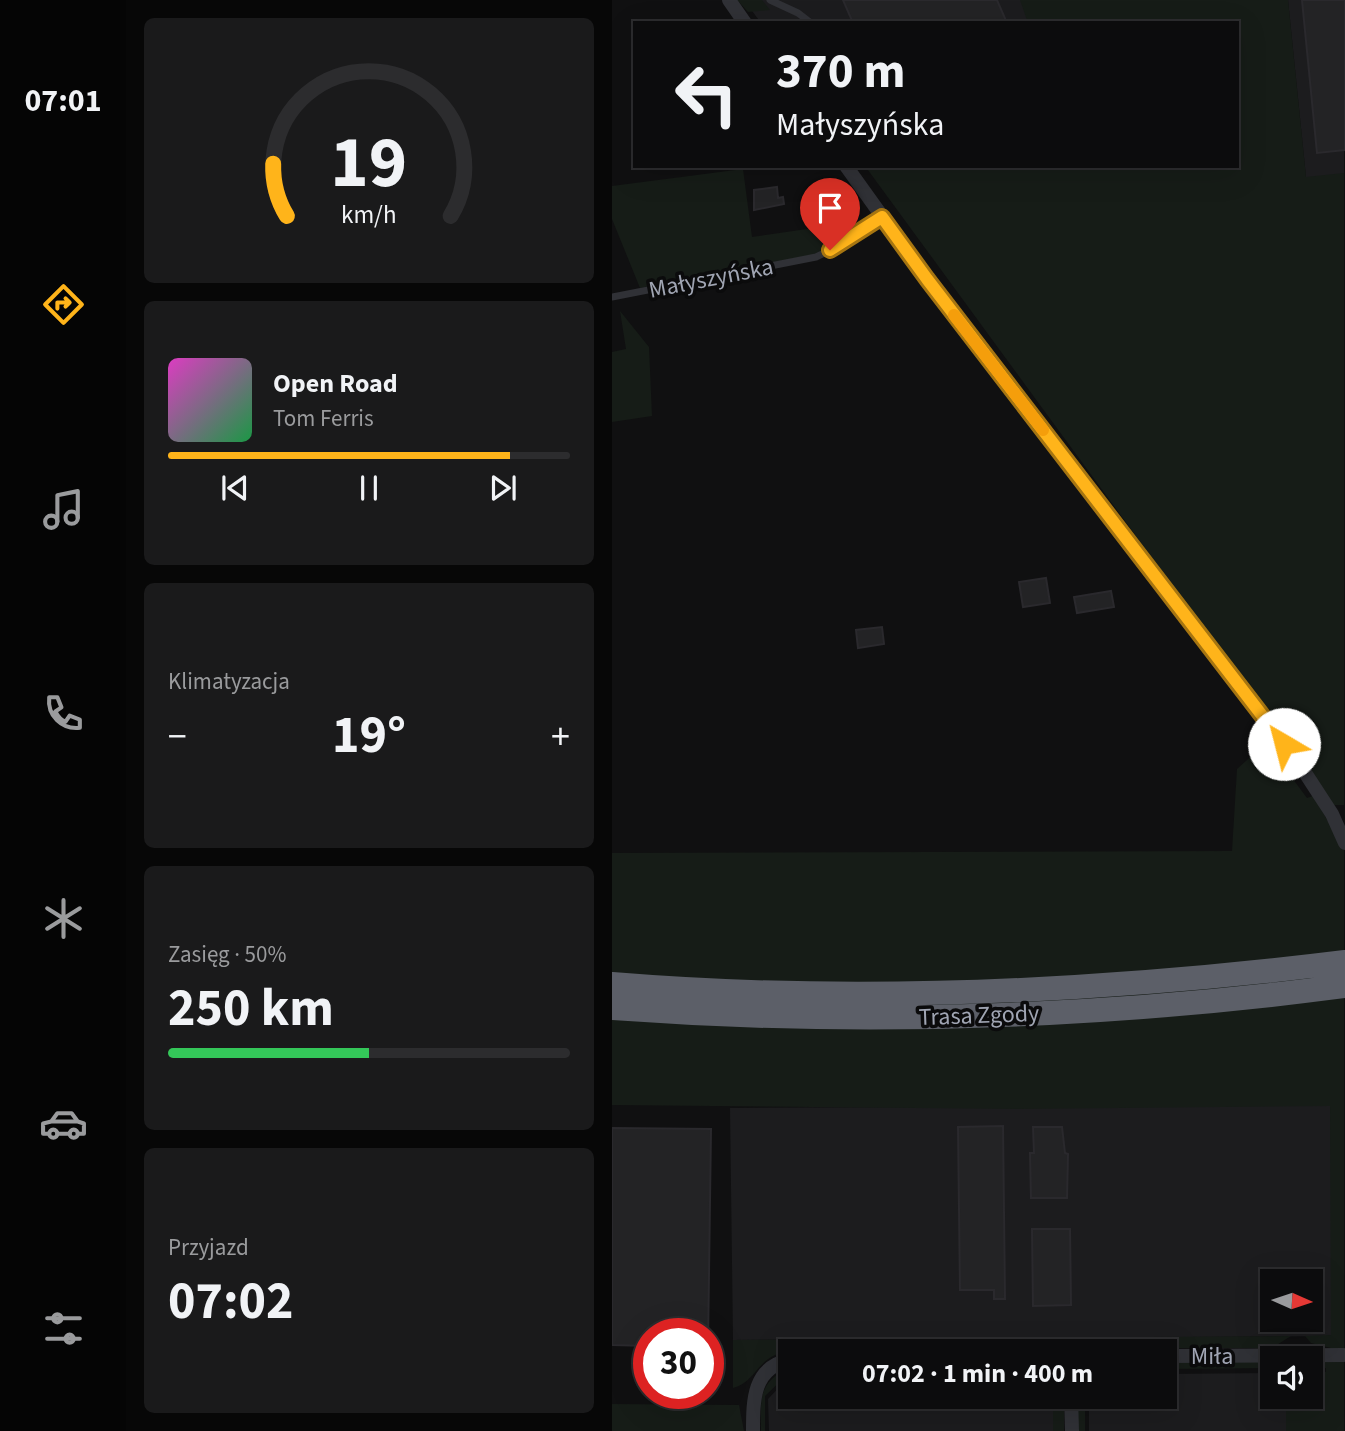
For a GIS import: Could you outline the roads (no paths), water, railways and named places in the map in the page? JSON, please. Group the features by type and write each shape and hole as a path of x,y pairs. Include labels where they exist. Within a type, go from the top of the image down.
{"highway":[{"name":"Trasa Zgody","path":"612,984 753,991 994,991 1129,983 1345,962"},
{"name":"Trasa Zgody","path":"612,1008 764,1016 993,1015 1205,1003 1345,986"}],"street":[{"path":"729,0 744,21"},
{"path":"847,168 927,279 1338,815 1345,844"},
{"name":"Miła","path":"1177,1356 1343,1355"},
{"path":"753,1431 757,1386 772,1367 778,1365"},
{"path":"1072,1409 1072,1431"}],"lane":[{"path":"770,0 798,13 808,21"},
{"name":"Małyszyńska","path":"612,297 816,257 844,244 882,217"}]}
